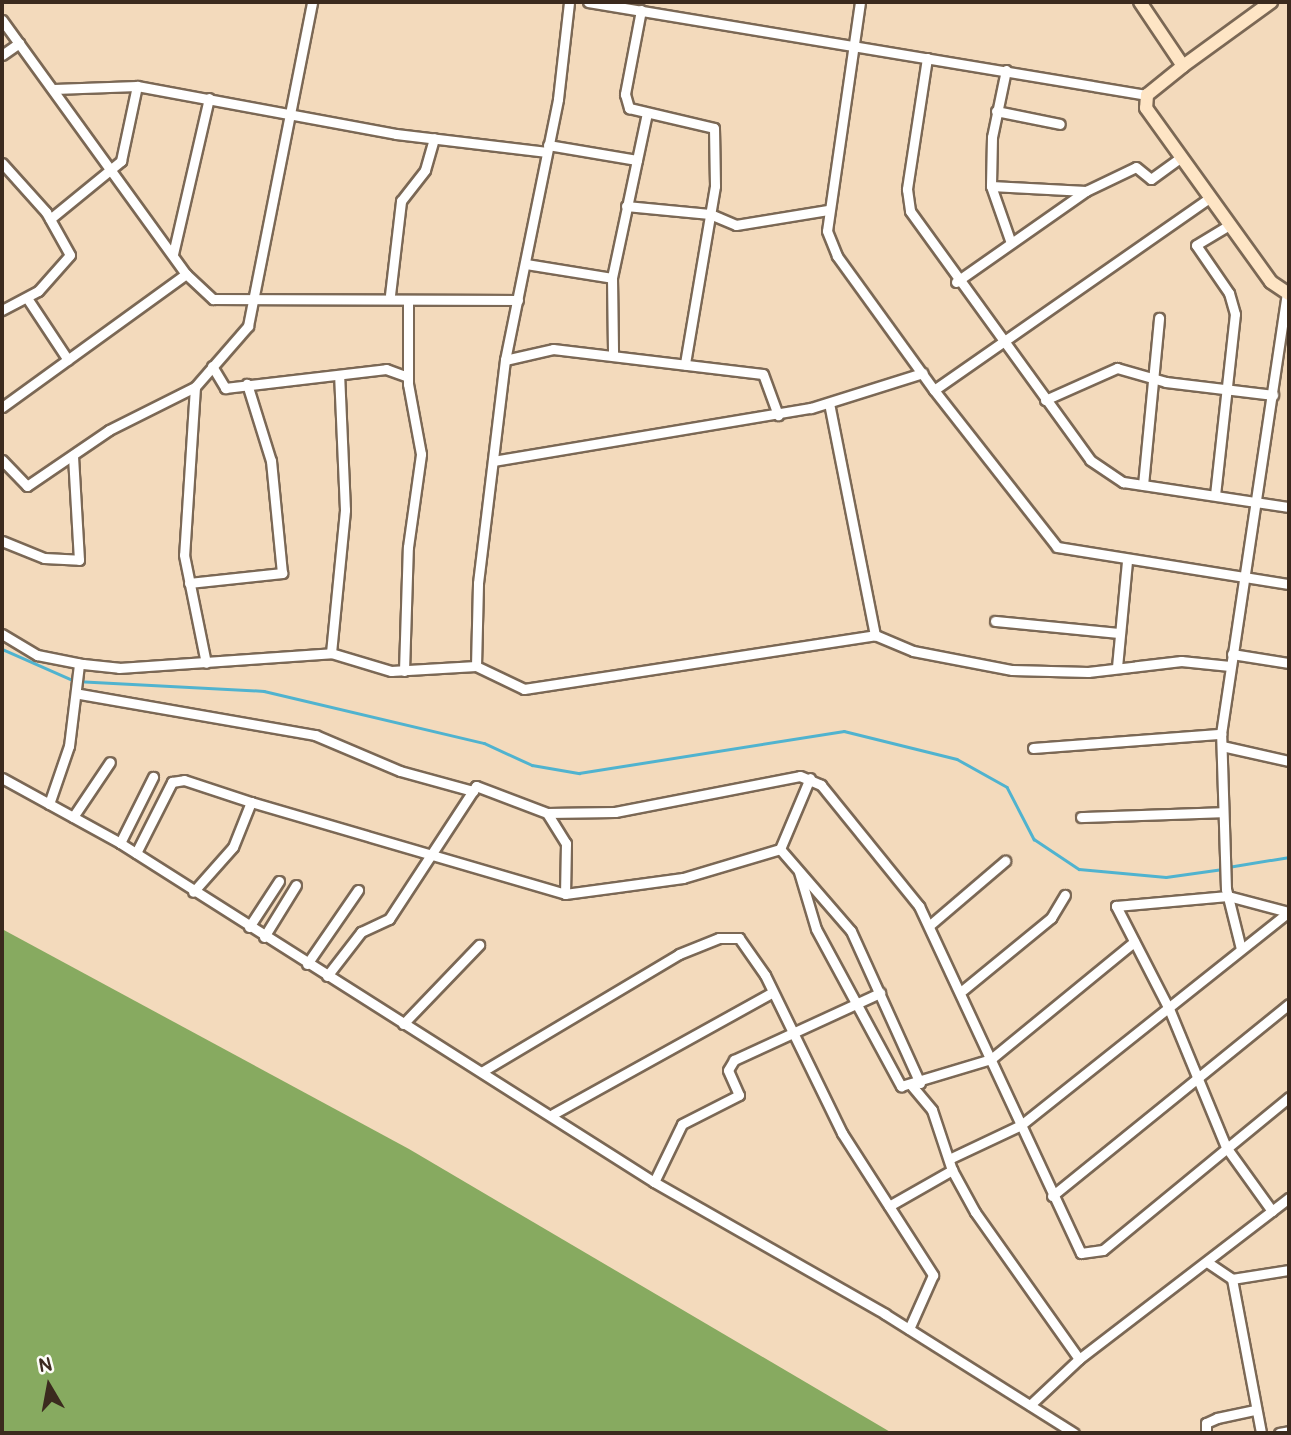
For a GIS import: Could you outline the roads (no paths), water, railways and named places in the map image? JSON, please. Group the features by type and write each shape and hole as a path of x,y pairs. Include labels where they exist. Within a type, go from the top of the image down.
{"main road":[{"path":"1138,2 1183,66"},
{"path":"1271,2 1147,95 1146,108 1271,282 1288,293"}],"street":[{"path":"2,460 22,486 195,387 248,326 312,2"},
{"path":"476,666 493,461 505,360 547,148 569,2"},
{"path":"588,2 1147,95"},
{"path":"662,14 664,2"},
{"path":"860,2 828,210 829,240 837,256 934,390 1041,534 1057,547 1127,562 1289,584"},
{"path":"641,10 625,100 647,113 712,124 716,154 710,214 685,364"},
{"path":"2,20 114,171 186,274 213,299 390,295 408,301 518,300"},
{"path":"2,55 19,43"},
{"path":"927,58 907,189 910,211 956,282 1097,467 1143,485 1289,507"},
{"path":"1006,70 996,111 990,186 1012,243"},
{"path":"54,89 137,86 435,138 547,148 637,160"},
{"path":"50,219 114,171 126,149 137,86"},
{"path":"173,254 209,98"},
{"path":"996,111 1060,124"},
{"path":"613,354 612,278 625,206 647,113"},
{"path":"390,295 401,201 425,170 435,138"},
{"path":"956,282 1086,191 1136,167 1151,179 1180,158"},
{"path":"2,163 50,219 68,245 68,265 27,298 2,310"},
{"path":"990,186 1086,191"},
{"path":"934,390 1004,346 1209,198"},
{"path":"625,206 710,214 736,225 828,210"},
{"path":"1215,495 1229,389 1235,314 1229,293 1196,245 1229,225"},
{"path":"526,264 612,278"},
{"path":"2,407 186,274"},
{"path":"1241,949 1228,896 1221,734 1288,293"},
{"path":"27,298 68,360"},
{"path":"404,671 408,547 421,454 408,377 408,301"},
{"path":"1143,485 1156,379 1159,318"},
{"path":"505,360 537,350 613,354 763,374 778,415"},
{"path":"212,366 225,388 386,369 408,377"},
{"path":"1045,400 1113,368 1156,379 1273,395"},
{"path":"493,461 778,415 829,403 923,373"},
{"path":"331,653 345,510 339,375"},
{"path":"189,583 282,573 271,461 247,384"},
{"path":"195,387 184,527 189,583 206,663"},
{"path":"829,403 875,635"},
{"path":"2,541 44,558 79,561 73,455"},
{"path":"1117,667 1127,562"},
{"path":"995,621 1119,633"},
{"path":"2,634 37,655 79,664 206,663 331,653 404,671 476,666 524,690 875,635 973,665 1051,673 1181,662 1230,666"},
{"path":"1232,654 1289,663"},
{"path":"49,804 80,685 79,664"},
{"path":"80,685 316,735 400,771 473,791"},
{"path":"1033,748 1221,734"},
{"path":"1222,747 1289,761"},
{"path":"74,817 110,762"},
{"path":"120,843 153,777"},
{"path":"2,778 120,843 307,964 553,1114 654,1182 909,1329 1074,1433"},
{"path":"327,976 360,932 389,919 476,786 547,813 615,812 810,778"},
{"path":"780,849 810,778"},
{"path":"810,778 850,819 930,925 963,989 991,1059 1077,1248 1092,1254 1289,1097"},
{"path":"136,853 172,782 184,780 565,894 683,878 780,849"},
{"path":"193,892 233,847 251,802"},
{"path":"1081,817 1223,812"},
{"path":"547,813 566,843 565,894"},
{"path":"780,849 851,931 880,993 916,1084 932,1110 952,1170 1044,1316 1079,1359"},
{"path":"930,925 1004,861"},
{"path":"799,872 816,929 856,1000 897,1083 916,1084 991,1059 1134,942"},
{"path":"249,927 279,881"},
{"path":"264,937 296,885"},
{"path":"307,964 358,890"},
{"path":"963,989 1051,918 1065,895"},
{"path":"1272,1211 1226,1147 1168,1009 1116,906 1228,896 1289,912"},
{"path":"949,1159 1021,1125 1289,912"},
{"path":"483,1071 652,969 719,938 745,944 827,1107 933,1275 909,1329"},
{"path":"403,1024 479,945"},
{"path":"553,1114 771,993"},
{"path":"654,1182 682,1124 739,1095 730,1064 856,1000 880,993"},
{"path":"1052,1196 1289,1004"},
{"path":"889,1206 952,1170"},
{"path":"1030,1405 1079,1359 1289,1198"},
{"path":"1207,1262 1232,1279 1289,1270"},
{"path":"1232,1279 1261,1433"},
{"path":"1206,1433 1206,1423 1255,1410"},
{"path":"1279,1433 1289,1431"}],"waterway":[{"path":"2,649 75,681 264,691 484,743 532,765 579,773 844,731 957,759 1007,787 1034,839 1079,869 1166,877 1222,869"},
{"path":"1228,867 1289,857"}]}
